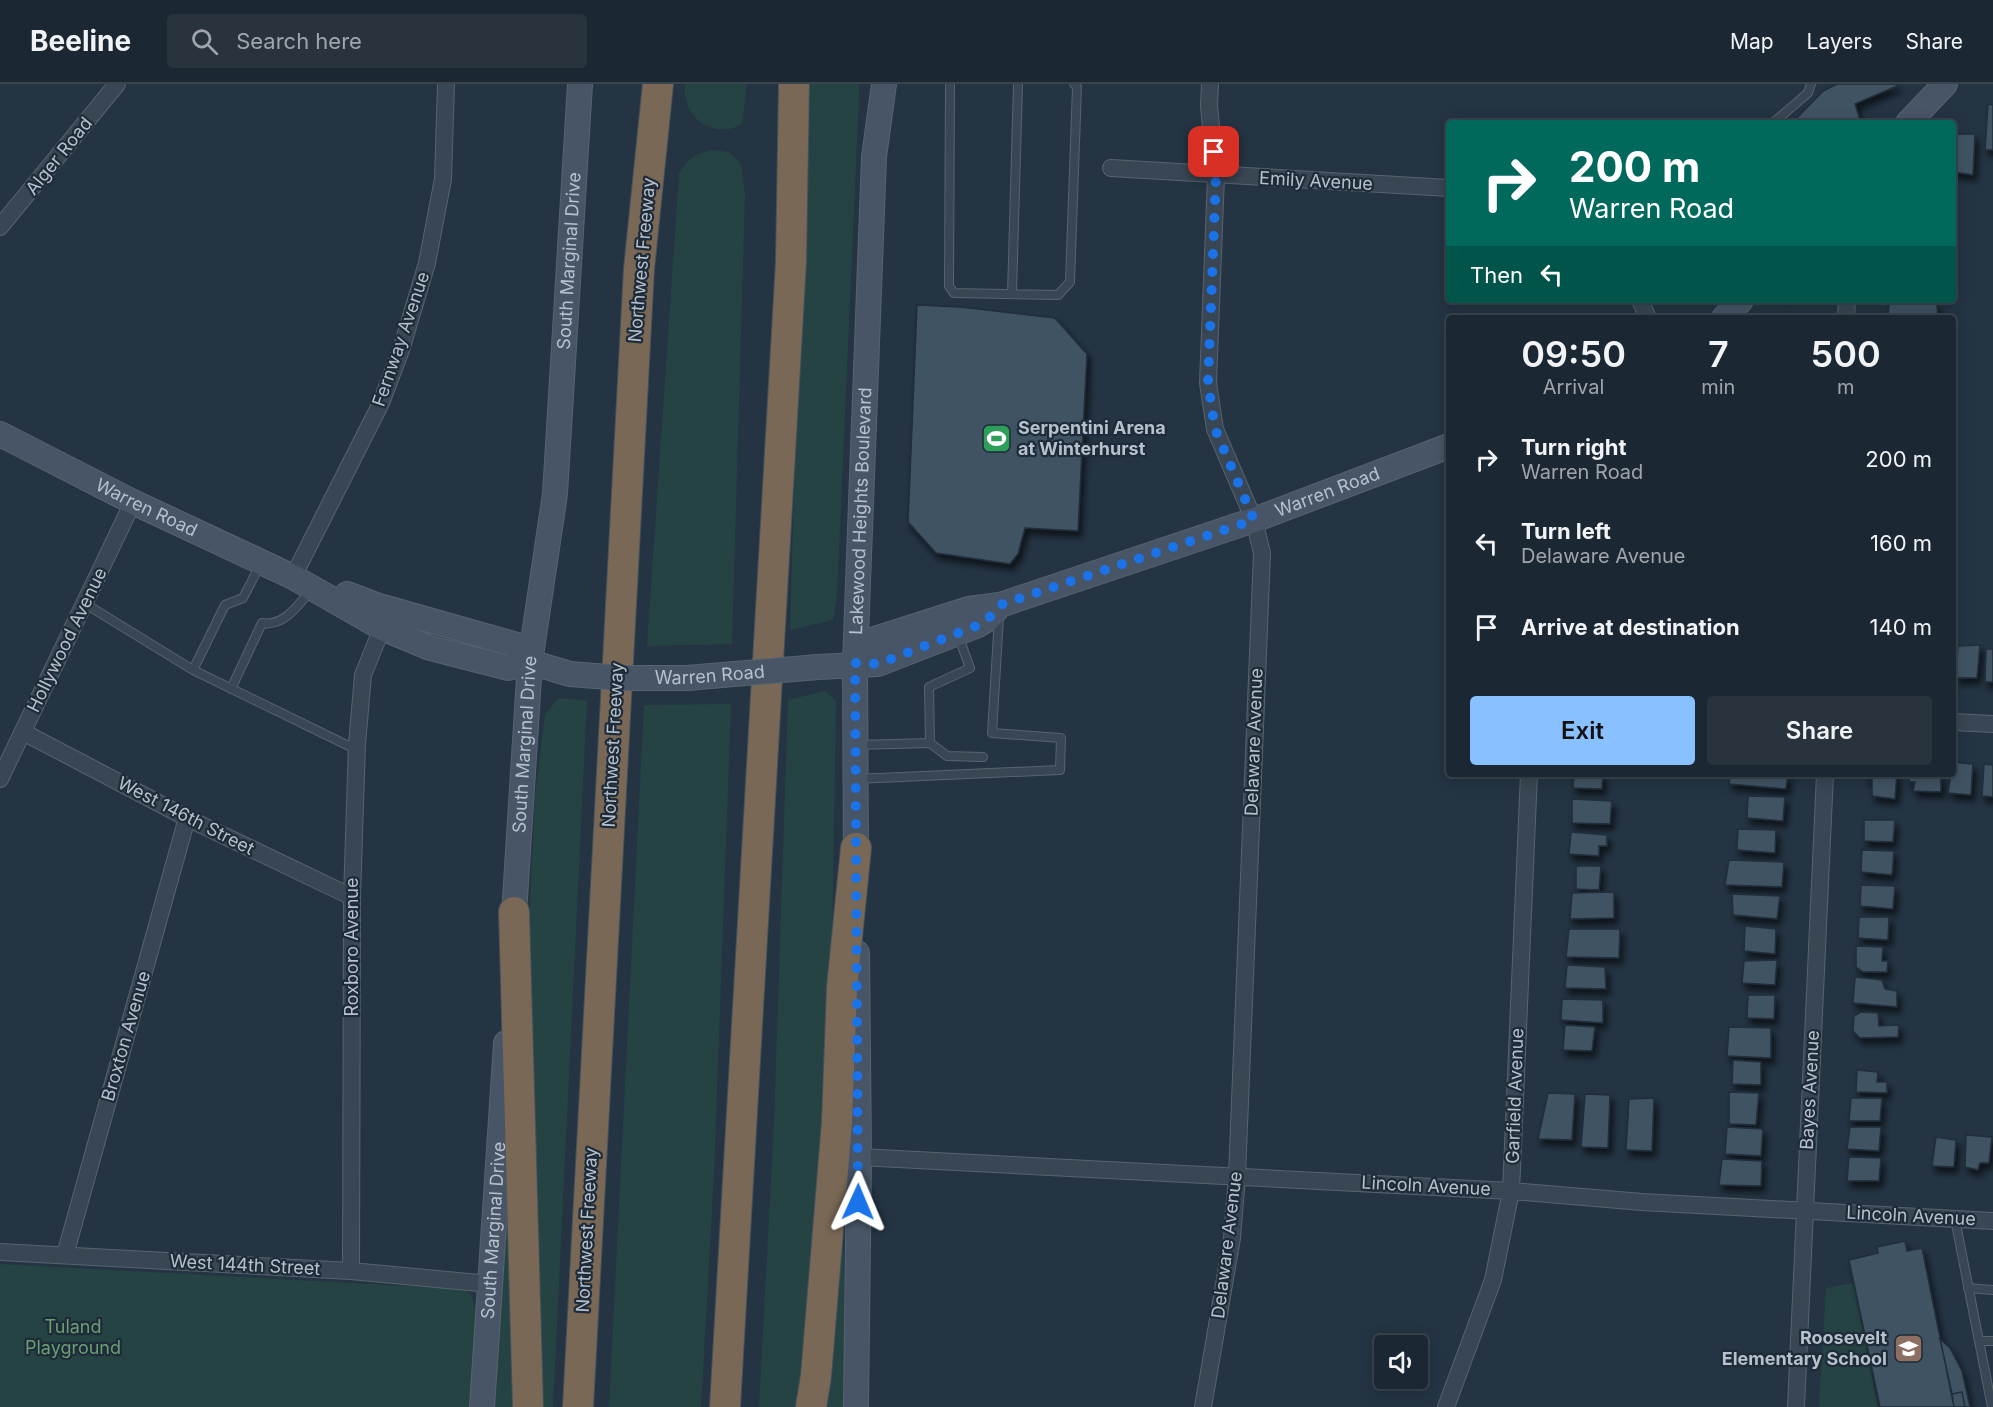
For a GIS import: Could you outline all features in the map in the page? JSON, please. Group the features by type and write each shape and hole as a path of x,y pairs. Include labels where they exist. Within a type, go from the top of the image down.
{"highway":[{"name":"Northwest Freeway","path":"578,1407 639,269 658,84"},
{"path":"725,1407 791,262 794,84"},
{"path":"811,1407 816,1376 836,1134 842,987 856,848"},
{"path":"514,912 528,1407"}],"main road":[{"name":"South Marginal Drive","path":"482,1407 530,662 555,494 579,84"},
{"path":"873,84 874,157"},
{"name":"Lakewood Heights Boulevard","path":"856,1407 859,1156 855,663 874,157 884,84"},
{"path":"1911,120 1946,84"},
{"path":"1727,315 1738,303"},
{"name":"Warren Road","path":"0,434 133,502 303,582 382,628 430,648 507,668 530,662 570,674 621,678 687,678 855,663 878,664 988,619 1000,605"},
{"name":"Warren Road","path":"855,663 872,640 969,609 1000,605 1254,520 1446,447"},
{"name":"Warren Road","path":"303,582 327,586 376,605 517,645 530,662"}],"street":[{"name":"Alger Road","path":"0,227 117,84"},
{"name":"Fernway Avenue","path":"303,582 381,403 401,350 427,263 443,179 446,84"},
{"name":"Delaware Avenue","path":"1203,1407 1232,1238 1237,1176 1262,554 1254,520 1215,429 1208,383 1216,176 1209,106 1210,84"},
{"name":"Emily Avenue","path":"1111,168 1446,188"},
{"name":"Hollywood Avenue","path":"0,778 133,502"},
{"name":"Roxboro Avenue","path":"351,1271 352,897 357,750 363,675 382,628"},
{"path":"1956,722 1993,724"},
{"name":"West 146th Street","path":"23,732 187,818 352,897"},
{"name":"Garfield Avenue","path":"1446,1407 1493,1280 1511,1191 1529,777"},
{"name":"Bayes Avenue","path":"1796,1407 1825,777"},
{"name":"Broxton Avenue","path":"65,1255 187,818"},
{"name":"Lincoln Avenue","path":"859,1156 1511,1191 1993,1221"},
{"name":"West 144th Street","path":"0,1252 351,1271 490,1284"}],"lane":[{"path":"951,84 949,286 954,293 1058,295 1070,282 1077,87 1074,84"},
{"path":"1012,294 1018,84"},
{"path":"1776,120 1808,93 1811,84"},
{"path":"193,670 225,605 243,598 262,562"},
{"path":"231,688 262,624 272,625 283,620 303,582"},
{"path":"84,603 193,670 357,750"},
{"path":"856,779 1060,770 1061,738 992,733 1000,605"},
{"path":"930,743 929,687 970,668 958,633"},
{"path":"855,745 930,743 947,756 983,757"},
{"path":"1955,1219 1992,1407"},
{"path":"1968,1288 1993,1290"},
{"path":"1979,1341 1993,1341"}],"green space":[{"path":"685,84 747,84 742,124 720,129 701,122 688,106"},
{"path":"806,84 859,84 859,97 837,595 833,620 790,630"},
{"path":"712,150 729,152 741,164 745,195 732,644 647,646 679,174 692,158"},
{"path":"825,691 836,701 832,950 822,1206 799,1407 759,1407 774,1124 788,700"},
{"path":"559,698 587,701 553,1407 537,1407 526,988 535,796 545,714"},
{"path":"731,704 714,1173 701,1407 609,1407 644,705"},
{"path":"504,1221 512,1222 514,1407 494,1407"},
{"path":"836,1249 844,1250 844,1407 820,1407"},
{"name":"Tuland Playground","path":"0,1264 462,1289 471,1295 477,1313 472,1407 0,1407"},
{"path":"1854,1283 1878,1407 1819,1407 1826,1288"}],"building":[{"path":"1837,84 1897,84 1897,86 1855,104 1860,120 1795,120 1823,91"},
{"path":"1988,104 1993,105 1993,150 1985,150"},
{"path":"1956,134 1975,134 1973,175 1956,172"},
{"path":"1889,303 1937,304 1938,315 1888,315"},
{"name":"Serpentini Arena at Winterhurst","path":"917,305 961,307 1055,318 1087,354 1078,531 1025,528 1018,554 1010,564 936,553 908,522"},
{"path":"1980,645 1977,678 1956,678 1958,646"},
{"path":"1986,649 1993,649 1993,682 1985,682"},
{"path":"1956,762 1973,764 1971,795 1948,793 1951,777 1956,777"},
{"path":"1984,764 1993,765 1993,797 1982,796"},
{"path":"1574,777 1603,777 1602,789 1573,788"},
{"path":"1730,777 1788,777 1786,789 1729,784"},
{"path":"1866,777 1897,777 1895,799 1872,796 1872,779 1866,779"},
{"path":"1909,777 1941,777 1941,792 1913,791 1915,782 1909,782"},
{"path":"1748,796 1785,797 1783,821 1747,818"},
{"path":"1572,799 1612,801 1610,824 1572,823"},
{"path":"1864,820 1895,820 1893,842 1864,841"},
{"path":"1738,829 1776,830 1775,853 1737,850"},
{"path":"1571,832 1607,835 1607,846 1599,846 1599,856 1569,854"},
{"path":"1862,850 1894,851 1892,875 1861,872"},
{"path":"1729,860 1784,862 1782,887 1725,885"},
{"path":"1576,866 1601,866 1599,890 1576,889"},
{"path":"1861,885 1895,886 1893,909 1860,906"},
{"path":"1614,892 1614,918 1570,919 1572,893"},
{"path":"1732,894 1780,896 1777,919 1733,915"},
{"path":"1859,917 1889,917 1888,940 1858,938"},
{"path":"1745,926 1776,929 1775,954 1744,951"},
{"path":"1569,929 1620,929 1619,958 1566,957"},
{"path":"1856,946 1883,947 1882,961 1888,961 1887,972 1863,972 1856,967"},
{"path":"1777,960 1775,985 1742,983 1744,961"},
{"path":"1567,965 1605,967 1606,989 1565,988"},
{"path":"1855,977 1882,980 1885,989 1897,991 1897,1007 1853,1003"},
{"path":"1748,995 1775,995 1774,1019 1747,1018"},
{"path":"1562,999 1603,1000 1603,1023 1561,1020"},
{"path":"1861,1012 1878,1013 1879,1026 1899,1025 1898,1037 1860,1038 1853,1031 1854,1016"},
{"path":"1565,1025 1595,1027 1592,1051 1563,1050"},
{"path":"1729,1027 1771,1028 1771,1058 1727,1056"},
{"path":"1733,1060 1761,1062 1761,1085 1732,1084"},
{"path":"1857,1070 1878,1072 1877,1082 1887,1082 1887,1093 1856,1092"},
{"path":"1729,1092 1759,1093 1756,1125 1729,1124"},
{"path":"1548,1093 1575,1094 1572,1140 1538,1139"},
{"path":"1585,1094 1610,1095 1608,1148 1581,1147"},
{"path":"1654,1098 1652,1151 1626,1150 1629,1099"},
{"path":"1851,1098 1882,1098 1880,1121 1849,1121"},
{"path":"1727,1127 1763,1129 1761,1156 1725,1154"},
{"path":"1850,1127 1881,1127 1879,1151 1847,1149"},
{"path":"1966,1135 1992,1137 1989,1163 1980,1163 1978,1170 1965,1167"},
{"path":"1936,1137 1956,1140 1954,1167 1932,1166"},
{"path":"1849,1157 1881,1158 1879,1181 1847,1181"},
{"path":"1722,1159 1762,1161 1761,1186 1719,1185"},
{"path":"1905,1241 1907,1251 1922,1248 1954,1407 1880,1407 1849,1260 1878,1253 1877,1247"},
{"path":"1940,1339 1950,1348 1962,1371 1970,1407 1965,1407 1962,1392 1952,1394"},
{"path":"1962,1392 1965,1407 1954,1407 1952,1394"}],"place":[{"name":"Serpentini Arena at Winterhurst","path":"997,438"},
{"name":"Roosevelt Elementary School","path":"1908,1348"}],"route":[{"path":"858,1202 855,663 878,664 976,626 988,619 1000,605 1254,520 1215,429 1208,383 1216,176 1214,152"}]}
